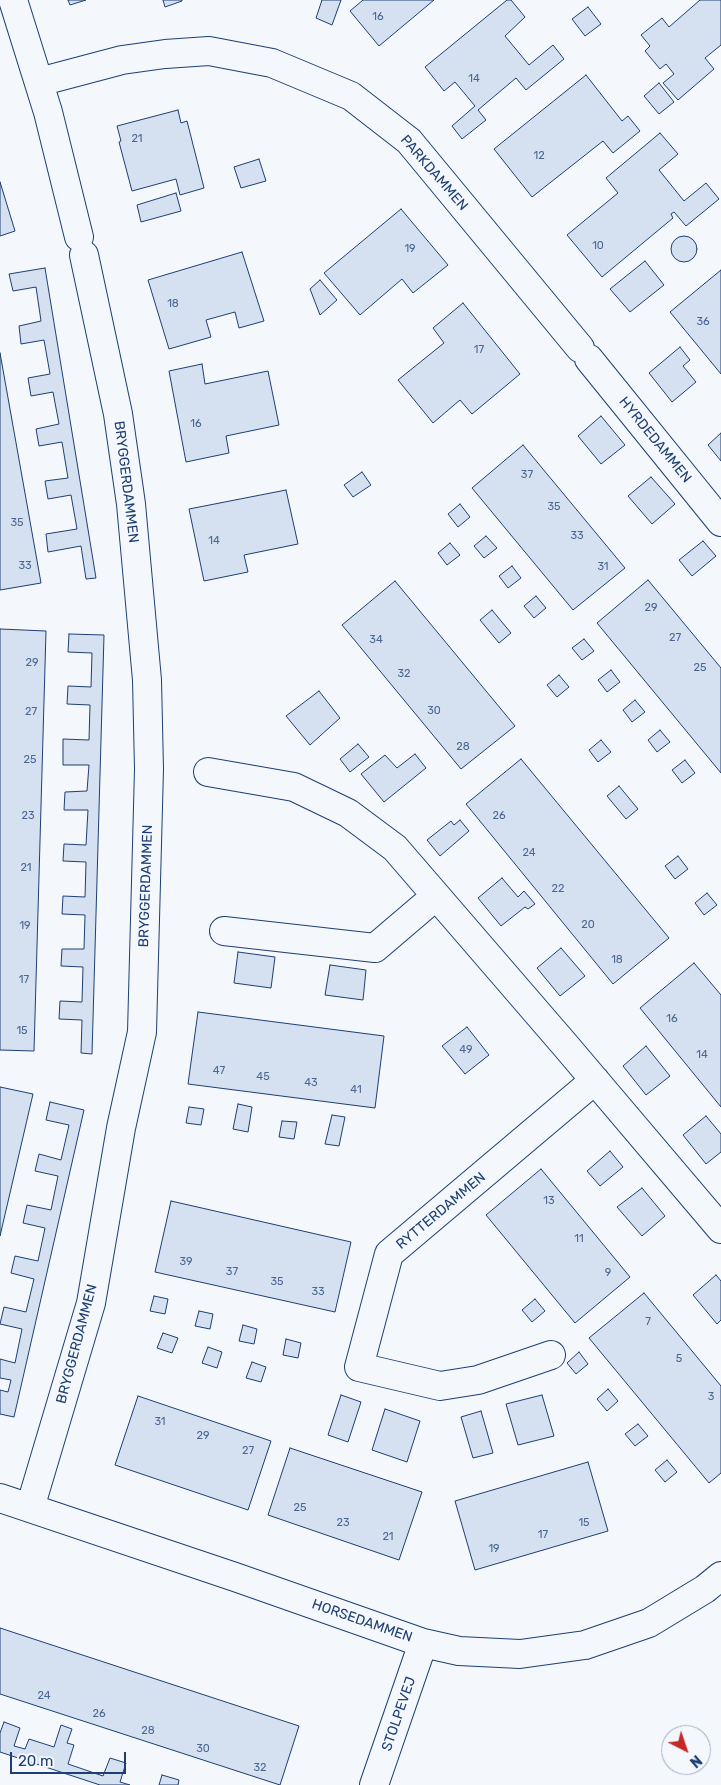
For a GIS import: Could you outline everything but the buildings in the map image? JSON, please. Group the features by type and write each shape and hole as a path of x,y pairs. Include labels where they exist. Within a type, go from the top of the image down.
{"street":[{"path":"13,0 39,82"},
{"name":"PARKDAMMEN","path":"39,82 122,60 165,54 209,51 272,63 351,96 409,141 585,353"},
{"name":"BRYGGERDAMMEN","path":"30,1508 91,1303 120,1128 142,1032 149,769 147,680 131,504 119,423 82,246 39,82"},
{"name":"HYRDEDAMMEN","path":"585,353 721,522"},
{"path":"208,772 294,788 348,813 394,848 721,1229"},
{"path":"224,931 375,948 436,896"},
{"name":"RYTTERDAMMEN","path":"551,1355 478,1380 440,1386 359,1367 389,1254 595,1080"},
{"name":"HORSEDAMMEN","path":"0,1498 423,1643 460,1651 520,1654 585,1645 649,1623 705,1589 721,1576"},
{"name":"STOLPEVEJ","path":"374,1785 423,1643"}]}
